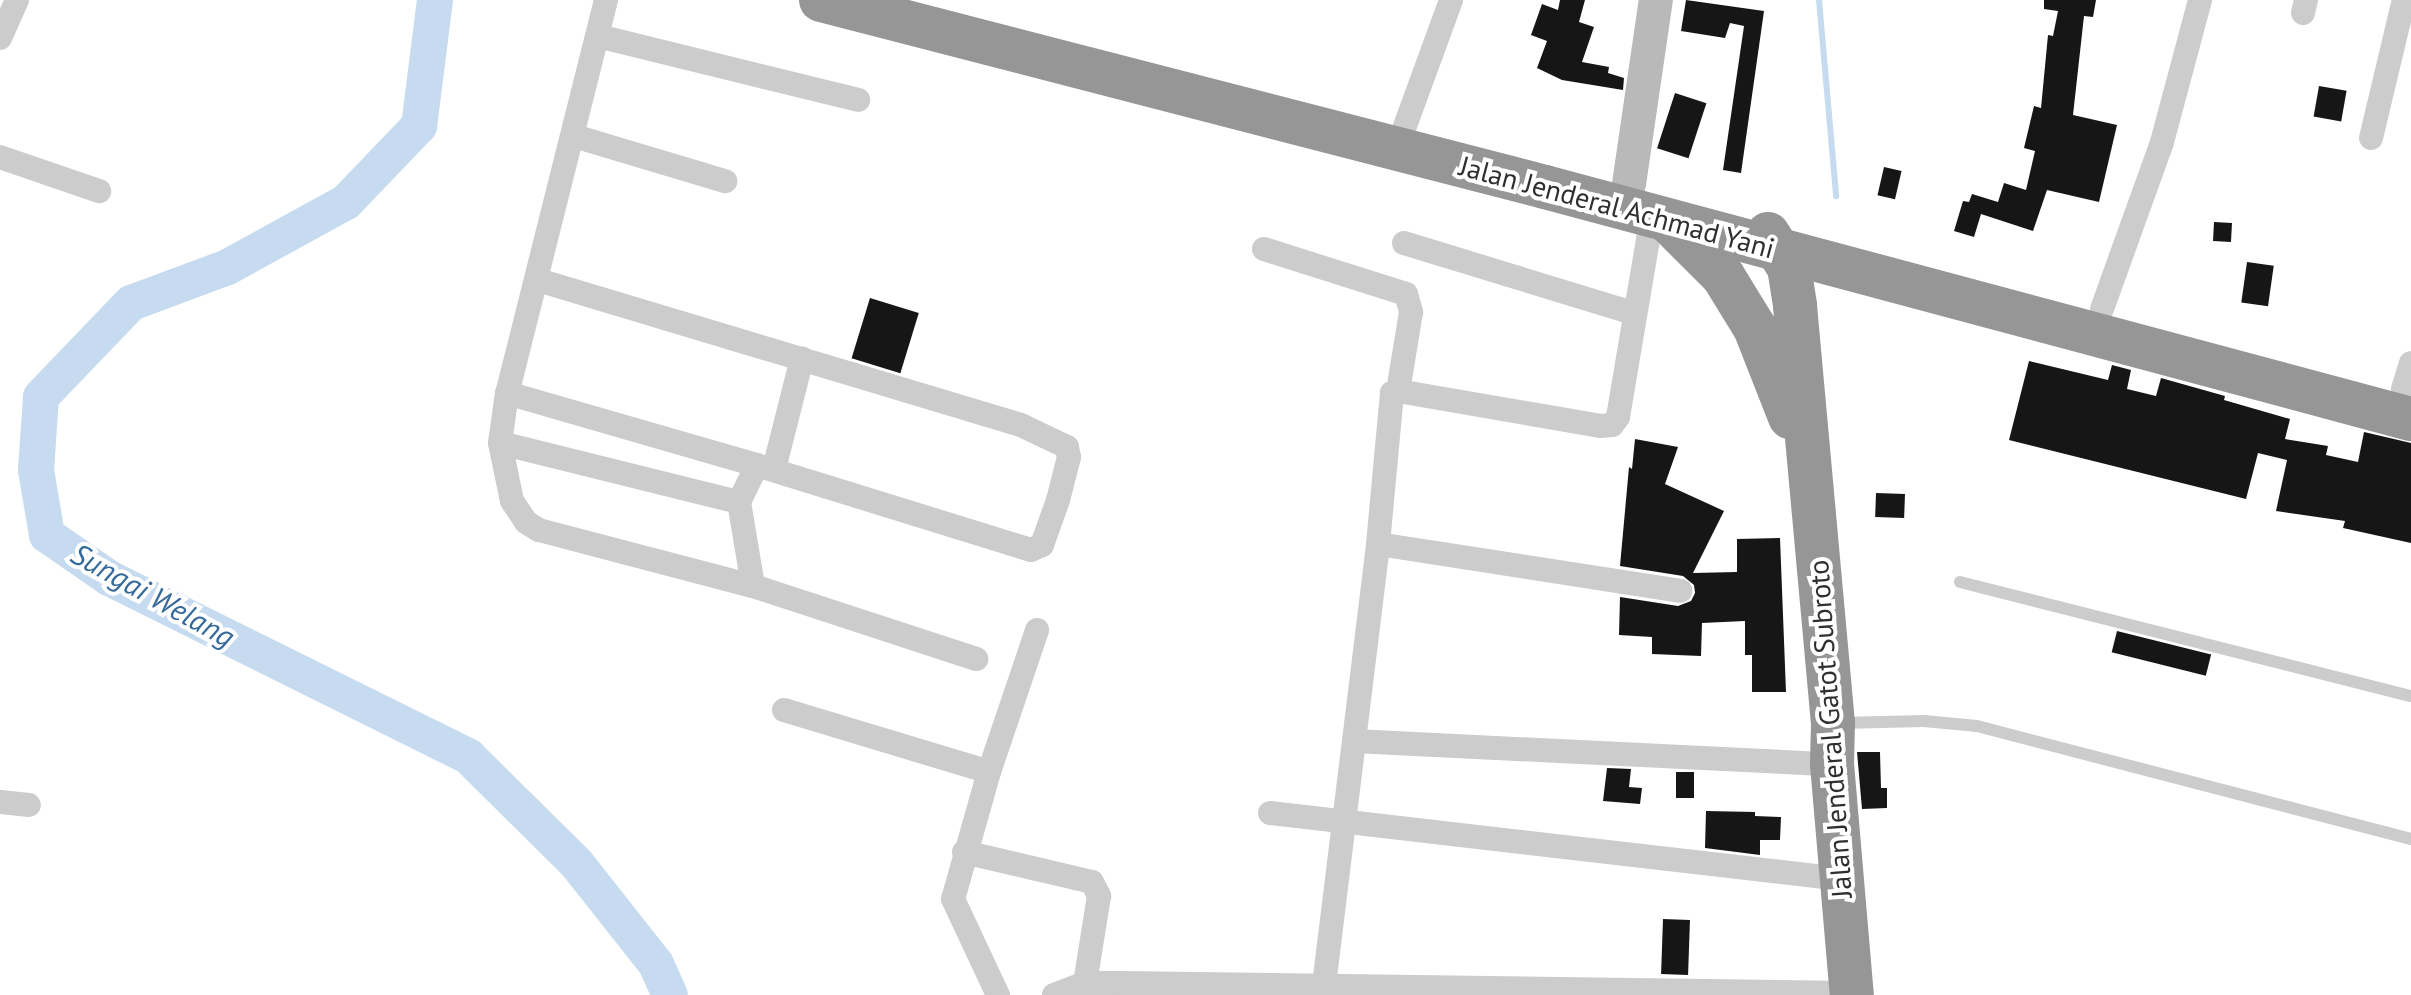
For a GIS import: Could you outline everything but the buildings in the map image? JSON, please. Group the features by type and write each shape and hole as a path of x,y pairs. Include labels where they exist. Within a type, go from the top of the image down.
{"highway":[{"name":"Jalan Jenderal Achmad Yani","path":"933,0 1405,126 1782,251 2409,390"},
{"name":"Jalan Jenderal Achmad Yani","path":"834,2 1651,208 1740,214 2409,390"},
{"name":"Jalan Jenderal Gatot Subroto","path":"1651,208 1723,276 1755,328 1808,464"},
{"path":"1740,214 1767,233 1782,251"},
{"name":"Jalan Jenderal Gatot Subroto","path":"1782,251 1789,267 1795,306 1852,994"}],"street":[{"path":"0,38 17,0"},
{"path":"606,0 538,280 507,393 500,443 512,501 526,522 539,530 753,586 976,659"},
{"path":"1405,126 1451,0"},
{"path":"1324,985 1378,544 1389,400 1392,393 1398,391 1600,426 1612,425 1618,417 1651,208 1656,0"},
{"path":"2102,309 2162,142 2200,0"},
{"path":"2371,138 2404,0"},
{"path":"598,36 858,100"},
{"path":"574,136 725,181"},
{"path":"0,157 99,191"},
{"path":"1404,243 1633,313"},
{"path":"1264,249 1406,294 1411,312 1398,391"},
{"path":"507,393 766,467 1031,550 1042,545 1066,476 1067,447 1036,431 538,280"},
{"path":"753,586 739,502 766,467 802,358"},
{"path":"500,443 739,502"},
{"path":"1378,544 1680,591"},
{"path":"998,995 953,899 964,852 1037,630"},
{"path":"784,710 989,772"},
{"path":"1354,741 1832,744"},
{"path":"0,802 29,805"},
{"path":"1270,813 1841,879"},
{"path":"964,852 1092,882 1099,896 1085,983"},
{"path":"1054,995 1085,983 1241,990 1324,985 1852,994"}],"lane":[{"path":"1960,582 2411,696"},
{"path":"1832,744 1924,721 1977,726 2411,839"}],"waterway":[{"name":"Sungai Welang","path":"435,0 419,126 346,202 228,267 131,303 41,397 36,470 47,535 109,578 469,757 577,864 656,964 670,995"},
{"path":"1819,0 1836,196"}]}
